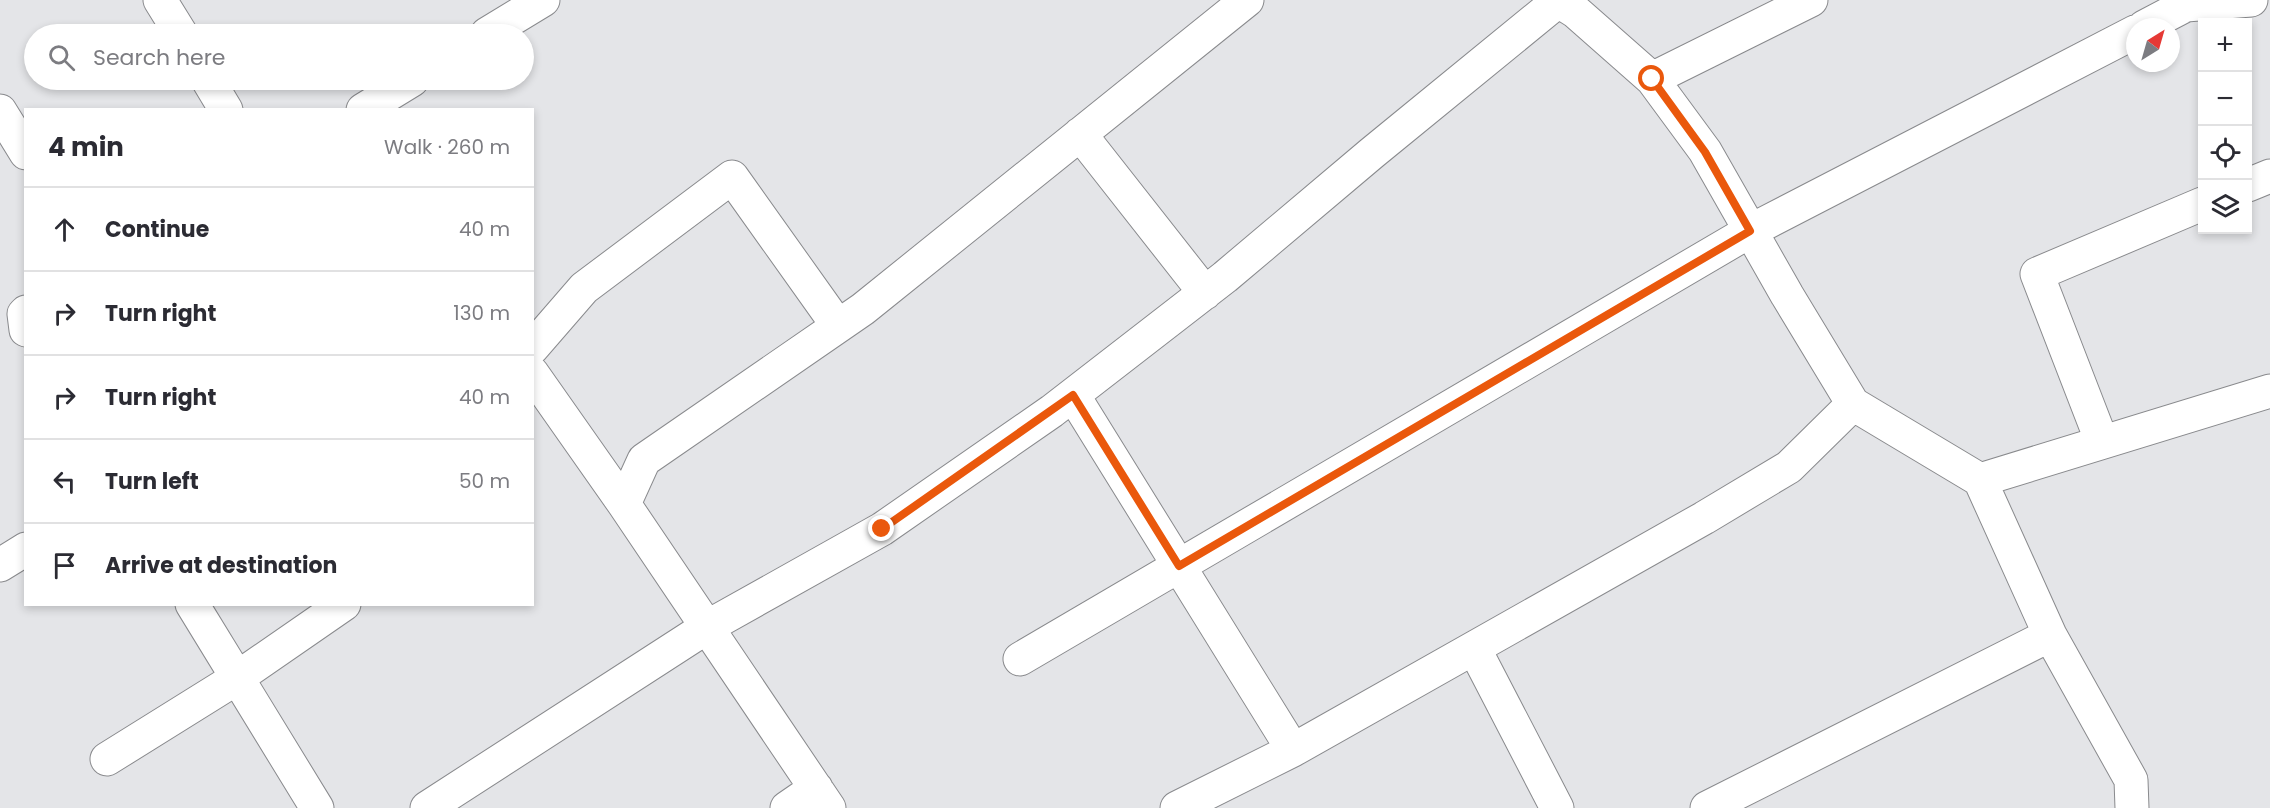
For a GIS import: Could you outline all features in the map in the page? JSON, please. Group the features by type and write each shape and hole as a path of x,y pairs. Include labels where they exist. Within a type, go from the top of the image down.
{"street":[{"path":"160,0 175,24"},
{"path":"503,24 543,0"},
{"path":"624,504 644,460 863,309 1247,0"},
{"path":"1652,79 1811,0"},
{"path":"2161,18 2186,5 2251,0"},
{"path":"427,808 707,627 882,529 1073,395 1205,293 1558,1 1576,12 1652,79 1705,152 1853,404 1980,480 2050,635 2131,780 2132,808"},
{"path":"1020,659 1750,231 2126,37"},
{"path":"214,90 225,108"},
{"path":"366,108 396,90"},
{"path":"0,111 24,150"},
{"path":"1080,134 1205,293"},
{"path":"2252,183 2270,176"},
{"path":"534,346 584,288 732,177 838,326"},
{"path":"2102,442 2037,274 2198,206"},
{"path":"534,376 624,504 823,798 787,808"},
{"path":"1980,480 2270,391"},
{"path":"1073,395 1293,750"},
{"path":"1177,808 1293,750 1704,518 1789,467 1853,404"},
{"path":"0,565 24,550"},
{"path":"193,606 318,808"},
{"path":"107,759 237,678 341,606"},
{"path":"1707,808 2050,635"},
{"path":"1474,648 1557,808"}],"route":[{"path":"882,529 1073,395 1179,566 1750,231 1705,152 1652,79"}]}
